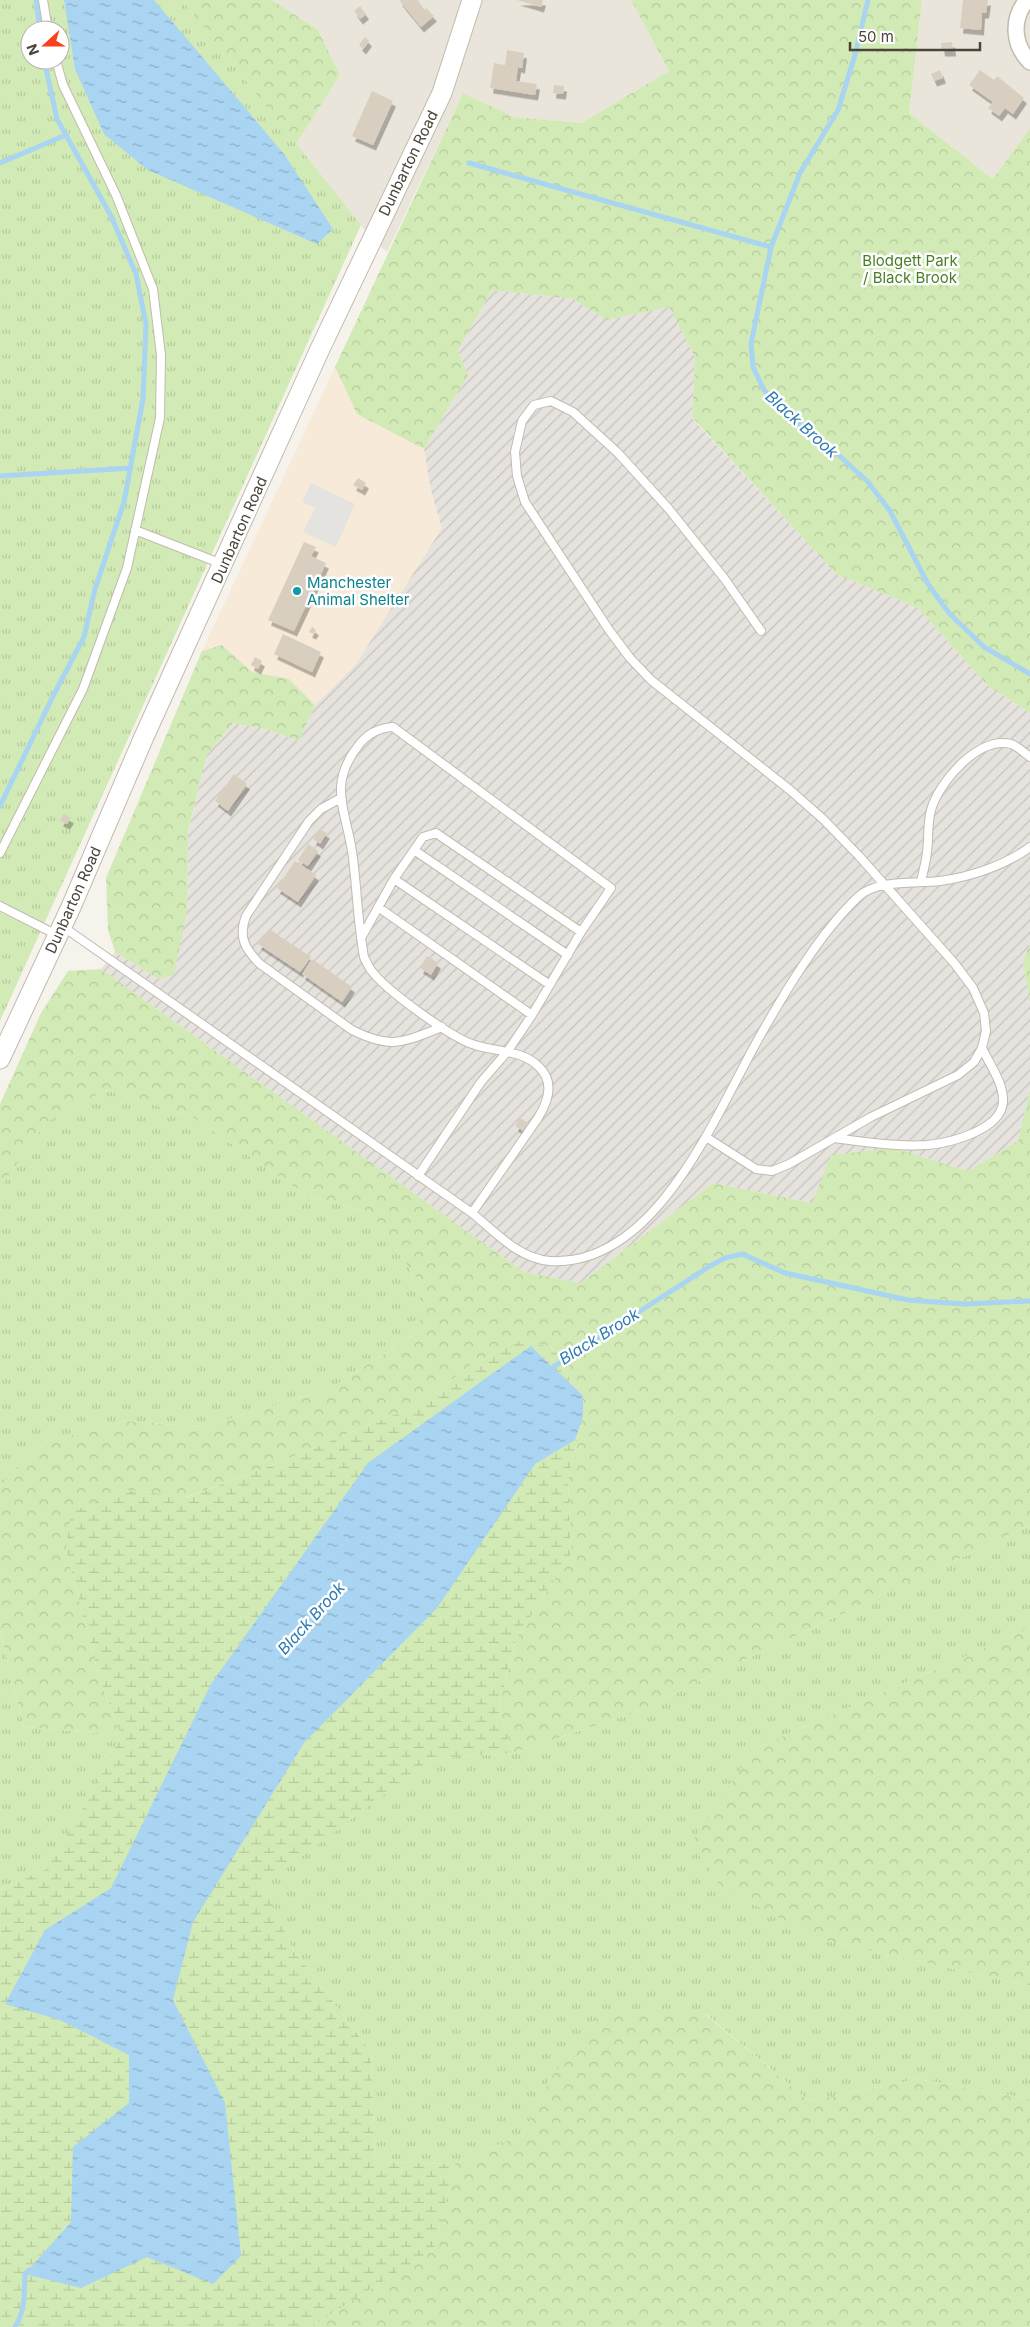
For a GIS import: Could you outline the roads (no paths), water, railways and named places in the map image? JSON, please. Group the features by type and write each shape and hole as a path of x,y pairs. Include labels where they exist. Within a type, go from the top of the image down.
{"street":[{"name":"Dunbarton Road","path":"0,1059 320,349 442,93 472,0"},
{"path":"1026,0 1020,10 1015,28 1018,46 1030,62"}],"lane":[{"path":"43,0 46,20"},
{"path":"0,853 83,689 127,568 160,418 161,355 153,289 116,195 63,85 59,70"},
{"path":"706,1137 756,1169 772,1171 789,1164 871,1117 958,1075 974,1062 982,1048 986,1031 984,1013 973,988 885,884 810,808 651,680 630,658 609,630 525,502 517,476 515,452 522,421 534,405 551,401 574,412 618,453 668,508 724,578 762,631"},
{"path":"135,530 223,564"},
{"path":"418,1176 481,1082 506,1052 532,1015 581,932 611,888 393,726 382,728 364,739 344,768 340,787 351,844 360,938 364,957 371,971 385,985 442,1027 474,1045 506,1052 528,1057 541,1068 549,1085 548,1102 472,1213"},
{"path":"921,882 927,852 930,812 936,795 964,760 975,752 994,744 1012,744 1030,757"},
{"path":"341,798 320,809 309,821 246,916 242,928 243,943 249,953 260,964 352,1030 366,1037 384,1043 399,1042 442,1027"},
{"path":"360,938 394,879 422,837 436,833 581,932"},
{"path":"0,906 59,930 472,1213 512,1246 536,1258 549,1261 576,1260 601,1252 635,1228 664,1201 706,1137 760,1035 818,945 860,895 885,884 941,881 972,874 1000,864 1030,847"},
{"path":"414,850 568,955"},
{"path":"394,879 550,985"},
{"path":"378,907 532,1015"},
{"path":"834,1138 908,1145 929,1145 974,1134 981,1130 998,1116 1003,1104 1002,1091 982,1048"}],"water":[{"path":"64,0 154,0 284,154 333,229 317,244 148,170 104,134 75,69 70,38 70,20 67,20"},
{"path":"531,1346 583,1396 583,1416 575,1440 535,1464 437,1608 304,1743 193,1922 173,2000 225,2103 241,2256 213,2284 147,2257 81,2288 25,2274 71,2222 73,2147 129,2103 129,2055 60,2020 5,2004 45,1930 111,1888 211,1684 368,1463"}],"waterway":[{"path":"36,0 39,20"},
{"name":"Black Brook","path":"868,0 855,55 838,110 800,173 771,247 751,344 753,367 764,390 782,410 833,450 868,482 890,511 928,584 949,613 984,647 1030,674"},
{"path":"0,806 84,637 95,589 124,502 143,399 146,324 136,274 111,216 57,119 46,70"},
{"path":"0,163 66,135"},
{"path":"469,163 771,247"},
{"path":"0,476 131,468"},
{"name":"Black Brook","path":"547,1371 710,1266 725,1258 742,1254 785,1273 908,1300 964,1304 1030,1301"},
{"name":"Black Brook","path":"15,2327 23,2307 25,2274 29,2270"}],"place":[{"name":"Manchester Animal Shelter","path":"297,591"}],"park label":[{"name":"Blodgett Park / Black Brook","path":"910,268"}]}
